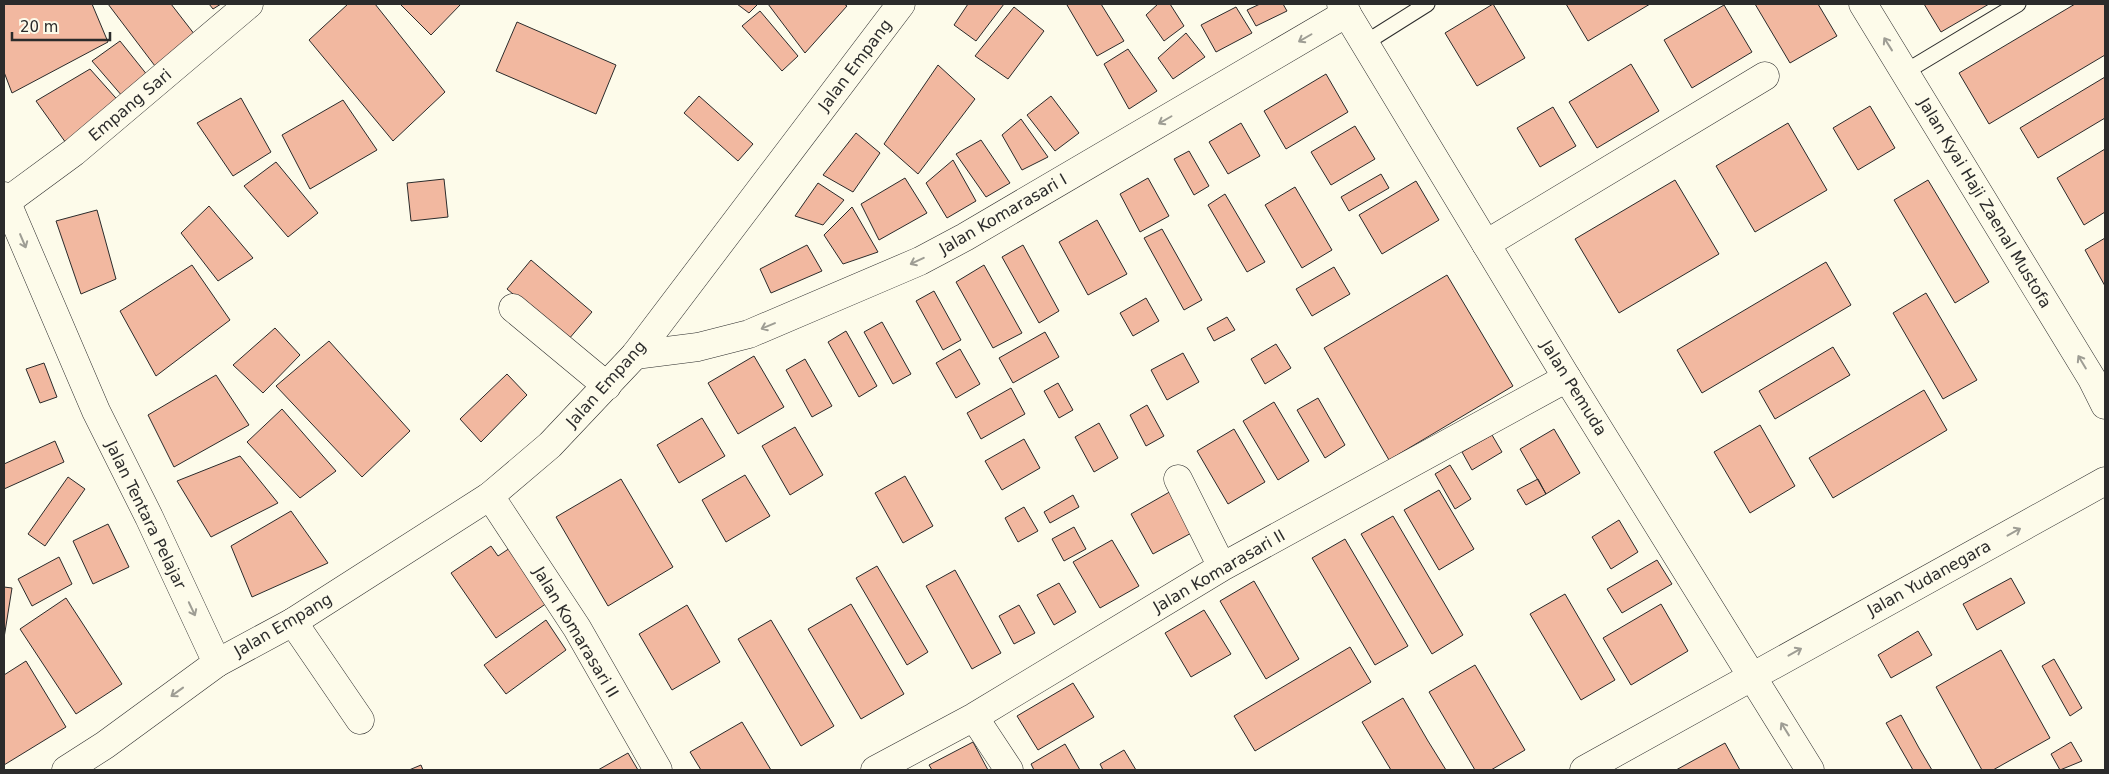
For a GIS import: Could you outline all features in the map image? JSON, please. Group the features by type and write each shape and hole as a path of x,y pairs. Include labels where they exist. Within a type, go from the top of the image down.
{"street":[{"name":"Empang Sari","path":"5,199 74,152 249,4"},
{"name":"Jalan Empang","path":"217,663 294,622 490,496 550,445 635,355 900,4"},
{"name":"Jalan Kyai Haji Zaenal Mustofa","path":"1863,4 2092,379 2105,404"},
{"name":"Jalan Komarasari I","path":"635,355 726,342 920,261 973,232 1344,8"},
{"name":"Jalan Pemuda","path":"1344,8 1567,378 1810,770"},
{"path":"1486,244 1766,76"},
{"name":"Jalan Tentara Pelajar","path":"5,199 96,411 149,517 217,663"},
{"path":"513,308 607,386"},
{"name":"Jalan Komarasari II","path":"875,770 974,717 1222,567 1567,378"},
{"path":"1178,479 1222,567"},
{"name":"Jalan Yudanegara","path":"1594,768 1752,675 2105,481"},
{"name":"Jalan Komarasari II","path":"490,496 578,628 658,770"},
{"path":"294,622 360,720"},
{"path":"66,770 217,663"},
{"path":"974,717 1009,770"}],"lane":[{"path":"1366,43 1427,4"},
{"path":"1905,72 2018,4"}],"building":[{"path":"4,4 92,4 108,42 12,93 4,72"},
{"path":"108,4 171,4 195,35 155,66"},
{"path":"209,4 221,4 213,9"},
{"path":"348,4 375,4 445,92 393,141 309,40"},
{"path":"400,4 461,4 431,35"},
{"path":"737,4 758,4 749,13"},
{"path":"768,4 844,4 847,6 805,53"},
{"path":"968,4 1004,4 976,41 954,25"},
{"path":"1101,4 1124,41 1097,56 1067,5"},
{"path":"1158,4 1170,4 1184,26 1164,41 1146,15"},
{"path":"1260,4 1283,4 1287,11 1256,26 1247,10"},
{"path":"1493,4 1525,58 1477,86 1445,33"},
{"path":"1566,4 1650,4 1588,41"},
{"path":"1755,4 1818,4 1837,36 1790,63"},
{"path":"1924,4 1989,4 1941,32"},
{"path":"2075,4 2105,4 2105,55 1989,124 1959,73"},
{"path":"1724,5 1752,52 1692,88 1664,40"},
{"path":"1014,7 1044,31 1008,79 975,56"},
{"path":"1236,7 1252,33 1216,52 1201,25"},
{"path":"760,11 798,56 782,71 742,26"},
{"path":"517,22 616,65 596,114 496,71"},
{"path":"1186,33 1205,57 1173,79 1158,58"},
{"path":"120,41 152,81 129,104 92,61"},
{"path":"1128,49 1157,91 1129,109 1104,64"},
{"path":"1631,64 1659,111 1597,148 1569,102"},
{"path":"938,65 975,99 918,174 884,144"},
{"path":"90,69 123,106 71,150 36,101"},
{"path":"1326,74 1348,112 1286,149 1264,111"},
{"path":"2105,77 2105,118 2038,158 2020,128"},
{"path":"699,96 753,144 738,161 684,113"},
{"path":"1051,96 1079,133 1055,151 1027,115"},
{"path":"241,98 271,152 233,176 197,123"},
{"path":"343,100 377,150 310,189 282,135"},
{"path":"1870,106 1895,148 1858,170 1833,128"},
{"path":"1553,107 1576,146 1540,167 1517,128"},
{"path":"1021,119 1048,157 1022,170 1002,135"},
{"path":"1241,123 1260,156 1228,174 1209,142"},
{"path":"1788,123 1827,190 1755,232 1716,166"},
{"path":"1355,126 1375,159 1331,185 1311,152"},
{"path":"856,133 880,153 853,192 823,175"},
{"path":"981,140 1010,183 986,197 956,154"},
{"path":"2105,149 2105,212 2084,225 2057,178"},
{"path":"1189,151 1209,186 1194,195 1174,159"},
{"path":"953,160 976,201 947,218 926,183"},
{"path":"276,162 318,213 288,237 244,186"},
{"path":"1381,174 1389,188 1349,211 1341,197"},
{"path":"905,178 927,213 879,240 861,204"},
{"path":"1148,178 1169,216 1140,232 1120,194"},
{"path":"444,179 448,217 411,221 407,183"},
{"path":"1675,180 1719,254 1619,313 1575,239"},
{"path":"1928,180 1989,282 1955,303 1894,200"},
{"path":"1416,181 1439,220 1382,254 1359,215"},
{"path":"818,183 844,200 823,225 795,216"},
{"path":"1295,187 1332,250 1302,268 1265,205"},
{"path":"1225,194 1265,262 1247,272 1208,205"},
{"path":"209,206 253,258 218,281 181,233"},
{"path":"852,207 878,252 843,264 824,235"},
{"path":"97,210 116,279 81,294 56,221"},
{"path":"1097,220 1127,274 1088,295 1059,242"},
{"path":"1162,229 1202,300 1184,310 1144,238"},
{"path":"2105,238 2105,286 2085,250"},
{"path":"807,245 822,271 771,293 760,269"},
{"path":"1023,245 1059,311 1039,323 1002,257"},
{"path":"531,260 592,312 568,340 507,289"},
{"path":"1826,262 1851,305 1702,393 1677,350"},
{"path":"192,265 230,320 156,376 120,311"},
{"path":"984,265 1022,333 993,348 956,282"},
{"path":"1334,267 1350,294 1312,316 1296,289"},
{"path":"1447,275 1513,386 1389,460 1324,348"},
{"path":"934,291 961,340 943,350 916,301"},
{"path":"1926,293 1977,380 1943,399 1893,313"},
{"path":"1146,298 1159,321 1133,336 1120,313"},
{"path":"1227,317 1235,330 1214,341 1207,328"},
{"path":"882,322 911,374 893,384 864,332"},
{"path":"275,328 300,355 263,393 233,365"},
{"path":"846,331 877,386 859,397 828,342"},
{"path":"1045,332 1059,357 1013,383 999,358"},
{"path":"329,341 410,431 362,477 276,386"},
{"path":"1276,344 1291,368 1265,384 1251,359"},
{"path":"1833,347 1850,375 1775,419 1759,391"},
{"path":"960,349 980,384 956,398 936,363"},
{"path":"1183,353 1199,382 1167,400 1151,370"},
{"path":"754,356 784,407 738,434 708,383"},
{"path":"805,359 832,406 812,417 786,370"},
{"path":"44,363 57,397 40,403 26,369"},
{"path":"507,374 527,395 481,442 460,419"},
{"path":"216,375 249,425 174,467 148,415"},
{"path":"1058,383 1073,410 1059,418 1044,391"},
{"path":"1011,388 1025,414 981,439 967,413"},
{"path":"1924,390 1947,430 1833,498 1809,458"},
{"path":"1318,398 1345,445 1325,458 1297,410"},
{"path":"1274,402 1309,461 1278,480 1243,421"},
{"path":"1147,405 1164,436 1146,446 1130,415"},
{"path":"282,409 336,471 300,498 247,442"},
{"path":"702,418 725,456 679,483 657,445"},
{"path":"1099,423 1118,458 1094,472 1075,437"},
{"path":"1760,425 1795,486 1750,513 1714,452"},
{"path":"795,427 823,475 790,495 762,446"},
{"path":"1234,429 1265,482 1228,504 1197,451"},
{"path":"1554,429 1580,473 1546,494 1520,449"},
{"path":"1492,435 1502,452 1472,470 1462,452"},
{"path":"1024,439 1040,468 1002,490 985,461"},
{"path":"55,441 64,462 4,489 4,464"},
{"path":"240,456 278,503 211,537 177,481"},
{"path":"1450,465 1471,499 1455,509 1435,474"},
{"path":"745,475 770,516 726,542 702,500"},
{"path":"905,476 933,526 903,543 875,493"},
{"path":"68,477 85,489 45,546 28,534"},
{"path":"621,479 673,567 608,606 556,517"},
{"path":"1538,479 1546,494 1526,505 1517,490"},
{"path":"1173,490 1195,531 1153,554 1131,514"},
{"path":"1439,490 1474,549 1439,570 1404,510"},
{"path":"1073,495 1079,507 1050,523 1044,512"},
{"path":"1024,507 1038,531 1018,542 1005,518"},
{"path":"291,511 328,563 252,597 231,546"},
{"path":"1393,516 1463,635 1432,654 1361,534"},
{"path":"1619,520 1638,552 1611,569 1592,537"},
{"path":"108,524 129,567 93,584 73,541"},
{"path":"1074,527 1086,549 1064,561 1052,539"},
{"path":"1345,539 1408,646 1375,665 1312,558"},
{"path":"1112,540 1139,586 1100,608 1073,562"},
{"path":"491,546 498,556 510,548 547,603 496,638 451,573"},
{"path":"59,557 72,584 32,606 18,579"},
{"path":"1657,560 1672,584 1622,613 1607,589"},
{"path":"877,566 928,652 907,665 856,578"},
{"path":"955,570 1001,653 972,669 926,586"},
{"path":"2011,578 2025,603 1977,630 1963,604"},
{"path":"1254,581 1299,659 1266,679 1220,601"},
{"path":"1059,583 1076,612 1054,625 1037,595"},
{"path":"4,587 12,588 4,638"},
{"path":"1565,594 1615,680 1581,700 1530,614"},
{"path":"66,598 122,684 76,714 20,629"},
{"path":"851,604 904,694 861,719 808,629"},
{"path":"1661,604 1688,651 1631,685 1603,638"},
{"path":"687,605 720,662 672,690 639,634"},
{"path":"1019,605 1035,633 1014,644 999,616"},
{"path":"1204,610 1231,654 1191,677 1165,633"},
{"path":"546,620 566,650 506,694 484,665"},
{"path":"771,620 834,726 801,746 738,639"},
{"path":"1918,631 1932,655 1891,678 1878,655"},
{"path":"1350,647 1371,682 1255,751 1234,716"},
{"path":"2001,650 2050,738 1993,770 1982,770 1936,687"},
{"path":"2054,659 2082,708 2070,716 2042,666"},
{"path":"26,661 66,727 4,765 4,675"},
{"path":"1475,665 1525,750 1491,770 1475,770 1429,692"},
{"path":"1073,683 1094,717 1038,750 1017,716"},
{"path":"1403,698 1446,770 1391,770 1362,722"},
{"path":"1901,715 1932,770 1913,770 1886,723"},
{"path":"742,722 771,770 701,770 690,752"},
{"path":"973,742 988,770 932,770 929,765"},
{"path":"2071,742 2082,761 2060,770 2051,754"},
{"path":"1725,743 1740,770 1676,770"},
{"path":"1065,744 1080,770 1034,770 1031,764"},
{"path":"1124,750 1136,770 1103,770 1100,764"},
{"path":"628,753 638,770 598,770"},
{"path":"421,765 423,770 409,770"}]}
